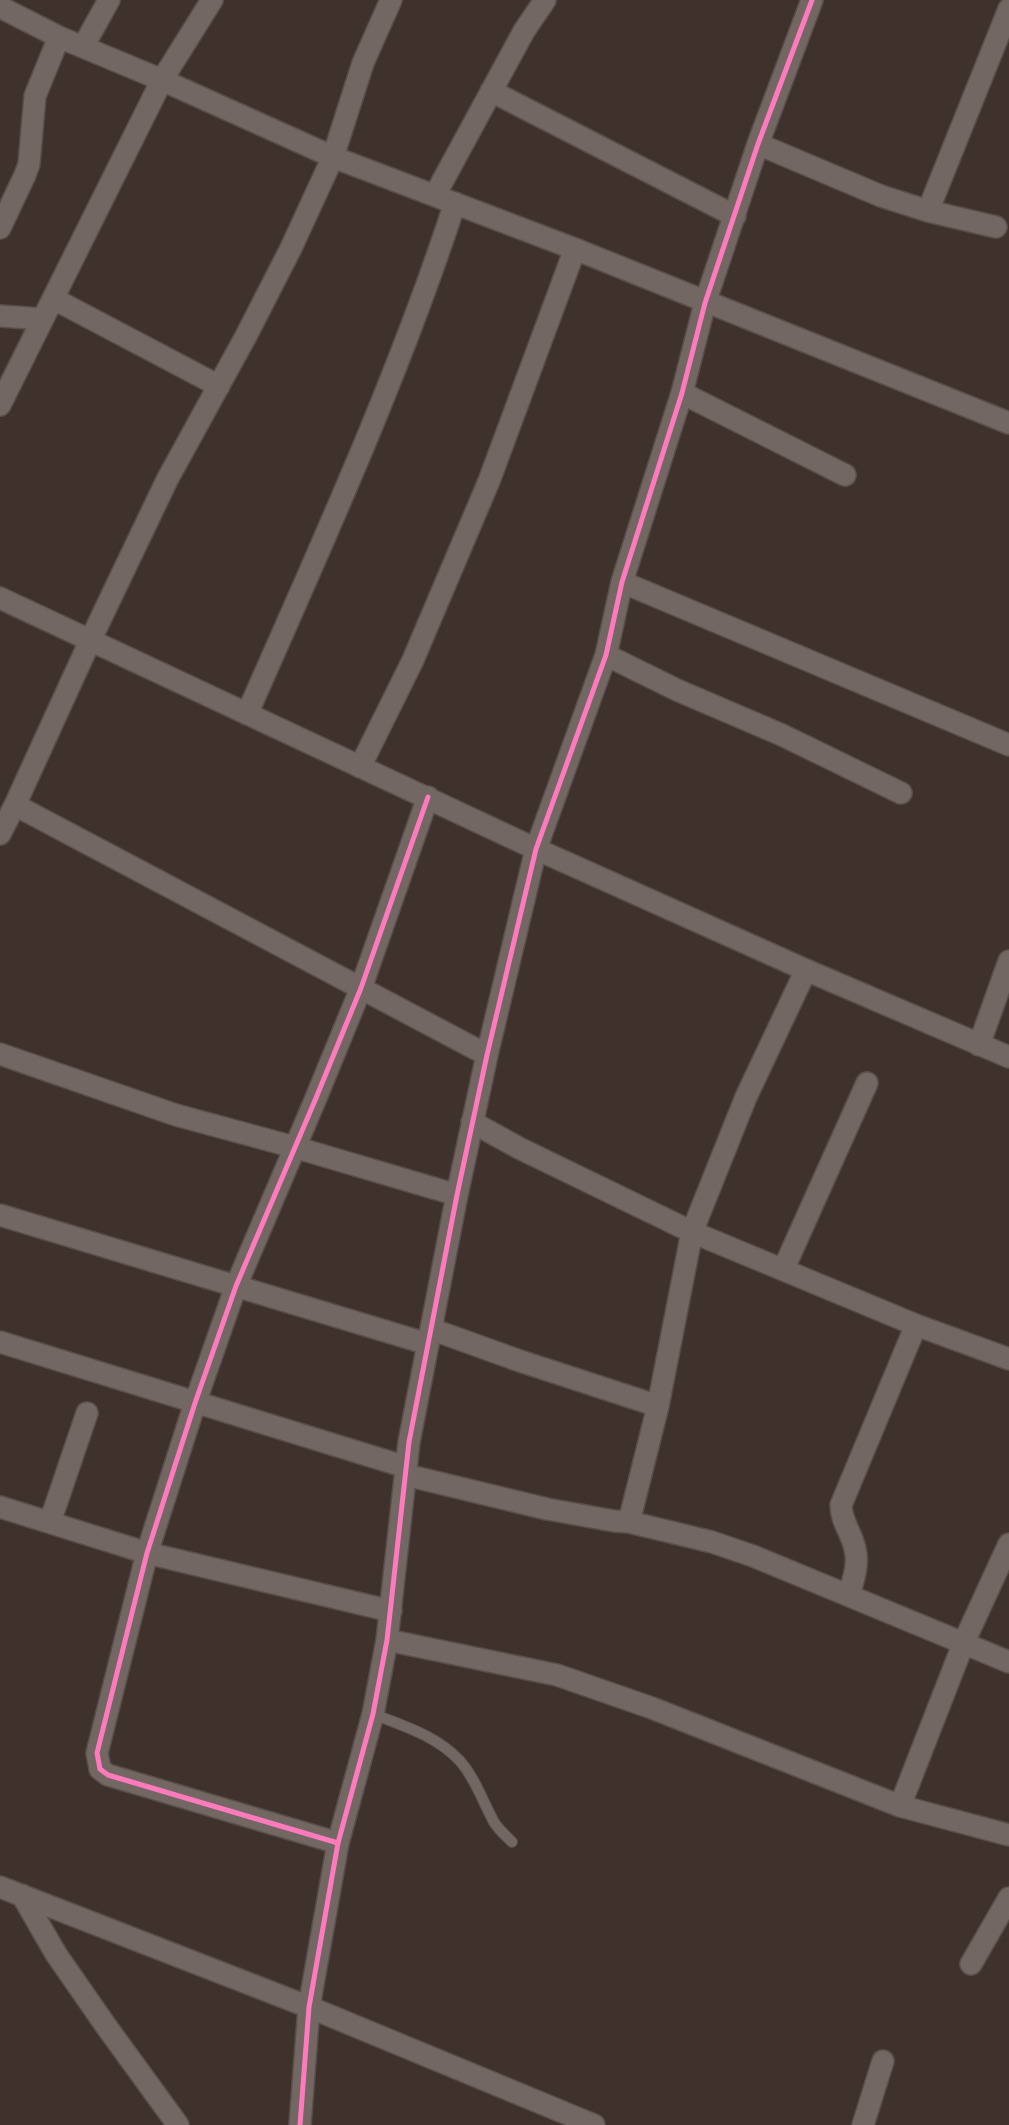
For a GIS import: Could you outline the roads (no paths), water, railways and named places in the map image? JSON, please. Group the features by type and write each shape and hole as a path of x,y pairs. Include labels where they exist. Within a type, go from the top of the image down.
{"street":[{"path":"84,47 109,0"},
{"path":"0,405 162,80 212,0"},
{"path":"0,834 167,480 219,386 291,248 333,157 363,63 391,0"},
{"path":"435,195 524,31 545,0"},
{"path":"300,2125 310,2007 338,1843 373,1714 387,1640 409,1442 472,1122 536,849 606,655 622,582 682,393 706,303 758,144 812,0"},
{"path":"0,7 59,37 162,80 333,157 575,249 1009,424"},
{"path":"928,211 1009,8"},
{"path":"0,228 25,175 28,164 35,96 59,37"},
{"path":"491,91 735,216"},
{"path":"758,144 881,196 928,211 996,226"},
{"path":"247,714 353,475 437,260 455,204"},
{"path":"360,766 414,660 489,481 575,249"},
{"path":"54,299 219,386"},
{"path":"0,316 43,319"},
{"path":"682,393 845,476"},
{"path":"622,582 1009,745"},
{"path":"0,598 536,849 806,970 1009,1058"},
{"path":"606,655 677,690 782,735 901,793"},
{"path":"338,1843 108,1775 100,1769 97,1753 147,1553 195,1403 236,1286 361,988 428,798"},
{"path":"15,805 487,1055"},
{"path":"979,1045 1009,961"},
{"path":"629,1522 658,1406 692,1232 746,1097 806,970"},
{"path":"0,1054 176,1116 294,1147 457,1194"},
{"path":"784,1268 867,1083"},
{"path":"472,1122 519,1148 692,1232 784,1268 916,1325 1009,1359"},
{"path":"0,1216 236,1286 520,1361 658,1406"},
{"path":"849,1595 857,1564 855,1548 843,1520 840,1505 916,1325"},
{"path":"0,1342 406,1471 547,1509 629,1522 720,1544 849,1595 1009,1662"},
{"path":"50,1522 87,1413"},
{"path":"0,1507 147,1553 391,1611"},
{"path":"900,1806 964,1642 1009,1544"},
{"path":"387,1640 557,1675 652,1708 900,1806 1009,1835"},
{"path":"0,1887 310,2007 594,2125"},
{"path":"22,1895 56,1954 178,2125"},
{"path":"971,1964 1009,1898"},
{"path":"863,2125 883,2061"}],"lane":[{"path":"373,1714 416,1730 445,1747 461,1762 483,1798 495,1824 512,1842"}]}
